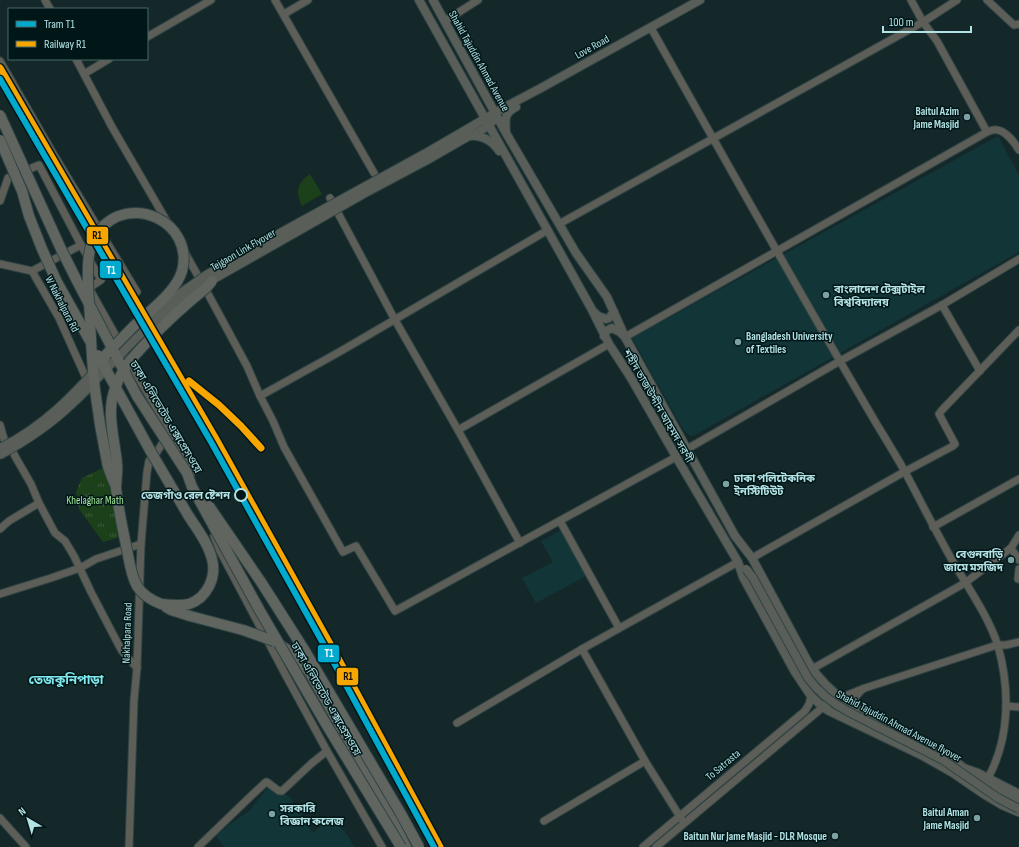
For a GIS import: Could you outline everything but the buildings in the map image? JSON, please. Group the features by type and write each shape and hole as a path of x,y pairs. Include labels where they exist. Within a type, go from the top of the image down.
{"highway":[{"name":"ঢাকা এলিভেটেড এক্সপ্রেসওয়ে","path":"0,115 76,280 137,396 187,473 192,487 260,611 330,731 401,847"},
{"path":"0,140 22,191 29,216 49,266 151,452 204,540 212,558 214,565 213,574 207,590 203,595 189,604 161,604"},
{"path":"88,378 92,373 95,368 101,360 106,354 171,291 179,279 182,271 183,256 178,239 173,230 165,223 151,216 136,213 120,216 111,220 97,232 89,254 88,282 92,364 93,370 94,377 95,391 107,463 116,487"},
{"path":"212,281 161,327 131,359 123,370 115,388 111,415 117,465 116,487 130,566 134,579 138,587 151,600 171,610 263,637 274,641 294,654 314,679 382,799 406,847"},
{"path":"187,473 243,555 305,651 419,847"}],"main road":[{"name":"শহীদ তাজউদ্দীন আহমদ সরণী","path":"419,0 591,308 604,336 631,378 676,458 738,562 743,577 795,672 811,696 823,707"},
{"name":"Shahid Tajuddin Ahmad Avenue","path":"433,0 506,133"},
{"name":"Love Road","path":"495,113 700,0"},
{"path":"442,42 453,36"},
{"path":"506,133 506,119 508,111 542,92 553,82"},
{"path":"479,108 473,125 468,133 490,140 497,148 510,171 517,174"},
{"path":"487,122 493,120 495,113"},
{"name":"Tejgaon Link Flyover","path":"0,455 34,435 73,404 117,357 183,298 487,122"},
{"name":"শহীদ তাজউদ্দীন আহমদ সরণী","path":"506,133 576,253 607,296 625,337 735,536 752,558 815,672 828,688 840,698"},
{"name":"Tejgaon Link Flyover","path":"0,448 46,419 68,400 132,334 156,312 188,287 206,275 289,228 428,156"},
{"path":"591,308 598,316 606,319 609,318 614,312"},
{"path":"604,336 606,330 612,328 620,332 625,337"},
{"name":"Shahid Tajuddin Ahmad Avenue flyover","path":"738,562 753,578 808,678 825,697 843,710 944,760 991,794 1019,809"},
{"path":"811,696 815,672"},
{"path":"823,707 830,698 828,688"},
{"path":"823,707 840,698 861,713 933,749 965,768 972,770 1019,794"},
{"path":"840,716 848,705"},
{"path":"823,707 923,756 953,773 1002,805 1019,813"},
{"name":"Shahid Tajuddin Ahmad Avenue flyover","path":"965,768 991,787 1019,801"}],"street":[{"path":"148,36 211,0"},
{"path":"275,0 374,173"},
{"path":"284,14 308,0"},
{"path":"444,21 478,0"},
{"path":"911,0 923,22 937,41 987,132"},
{"path":"559,224 838,70 923,22 957,0"},
{"path":"986,0 1014,25 1019,24"},
{"path":"651,28 990,625 998,645 1002,661 1005,680 1006,706 1000,749 996,762 988,778"},
{"path":"77,60 112,127 196,272 247,366 284,447 343,552 356,546 395,611 676,458"},
{"path":"84,74 108,60"},
{"path":"0,61 54,155 137,292"},
{"path":"625,337 987,132 998,130 1011,138 1019,150"},
{"path":"0,201 8,178 39,165 101,280 89,288 117,338 121,349 168,426 185,458 220,551 327,751 382,847"},
{"path":"330,198 395,320 520,542"},
{"path":"260,396 395,320 548,230"},
{"path":"32,271 81,245"},
{"path":"687,449 840,361 942,305 1019,259"},
{"name":"W Nakhalpara Rd","path":"0,264 32,271 59,318 88,378"},
{"path":"942,305 980,371"},
{"path":"752,558 953,446 955,444 940,414 942,410 1019,330"},
{"path":"458,430 609,344"},
{"path":"10,446 44,423 69,403 121,349"},
{"path":"0,425 4,439 10,446 56,533 65,541 74,556 122,651 137,668"},
{"name":"Nakhalpara Road","path":"129,847 141,544 146,472 149,461 155,455 168,434 168,426"},
{"path":"933,527 1019,479"},
{"path":"0,529 9,521 39,503"},
{"path":"560,521 619,628"},
{"path":"815,672 824,662 966,583 1011,548 1019,534"},
{"path":"0,594 80,568 96,560 141,544"},
{"path":"1011,548 1019,560"},
{"path":"457,723 582,649 738,562"},
{"path":"1019,569 1019,579"},
{"path":"840,698 865,688 998,645 1016,643"},
{"path":"1002,661 1005,651 1016,643"},
{"path":"582,649 645,762 684,823"},
{"path":"861,713 856,706 855,701 858,694 865,688"},
{"name":"To Satrasta","path":"643,847 805,711 811,696"},
{"path":"1006,706 1019,707"},
{"path":"656,847 823,707"},
{"path":"198,847 266,782 279,791 282,791 327,751"},
{"path":"544,821 645,762"},
{"path":"0,818 26,847"}],"shaded area":[{"name":"বাংলাদেশ টেক্সটাইল বিশ্ববিদ্যালয়","path":"998,136 1019,175 1019,252 695,435 691,436 686,433 632,338"},
{"path":"563,529 588,575 536,603 522,578 553,562 541,541"},
{"name":"সরকারি বিজ্ঞান কলেজ","path":"269,786 290,797 313,833 330,817 345,832 355,847 224,847 216,836 249,811"}],"green space":[{"path":"310,174 322,194 302,206 298,196 298,188 302,181"},
{"name":"Khelaghar Math","path":"105,467 110,482 120,537 103,542 79,509 76,492 82,478"}],"tram line":[{"name":"T1","path":"0,79 211,442 434,847"}],"rail line":[{"name":"R1","path":"0,68 216,439 339,660 440,847"},
{"name":"R1","path":"189,381 219,405 261,448"}],"place":[{"name":"Baitul Azim Jame Masjid","path":"967,117"},
{"name":"বাংলাদেশ টেক্সটাইল বিশ্ববিদ্যালয়","path":"826,295"},
{"name":"Bangladesh University of Textiles","path":"738,342"},
{"name":"ঢাকা পলিটেকনিক ইনস্টিটিউট","path":"726,484"},
{"name":"তেজগাঁও রেল ষ্টেশন","path":"241,495"},
{"name":"বেগুনবাড়ি জামে মসজিদ","path":"1011,560"},
{"name":"সরকারি বিজ্ঞান কলেজ","path":"272,814"},
{"name":"Baitul Aman Jame Masjid","path":"977,818"},
{"name":"Baitun Nur Jame Masjid - DLR Mosque","path":"835,836"}],"district":[{"name":"তেজকুনিপাড়া","path":"66,680"}]}
